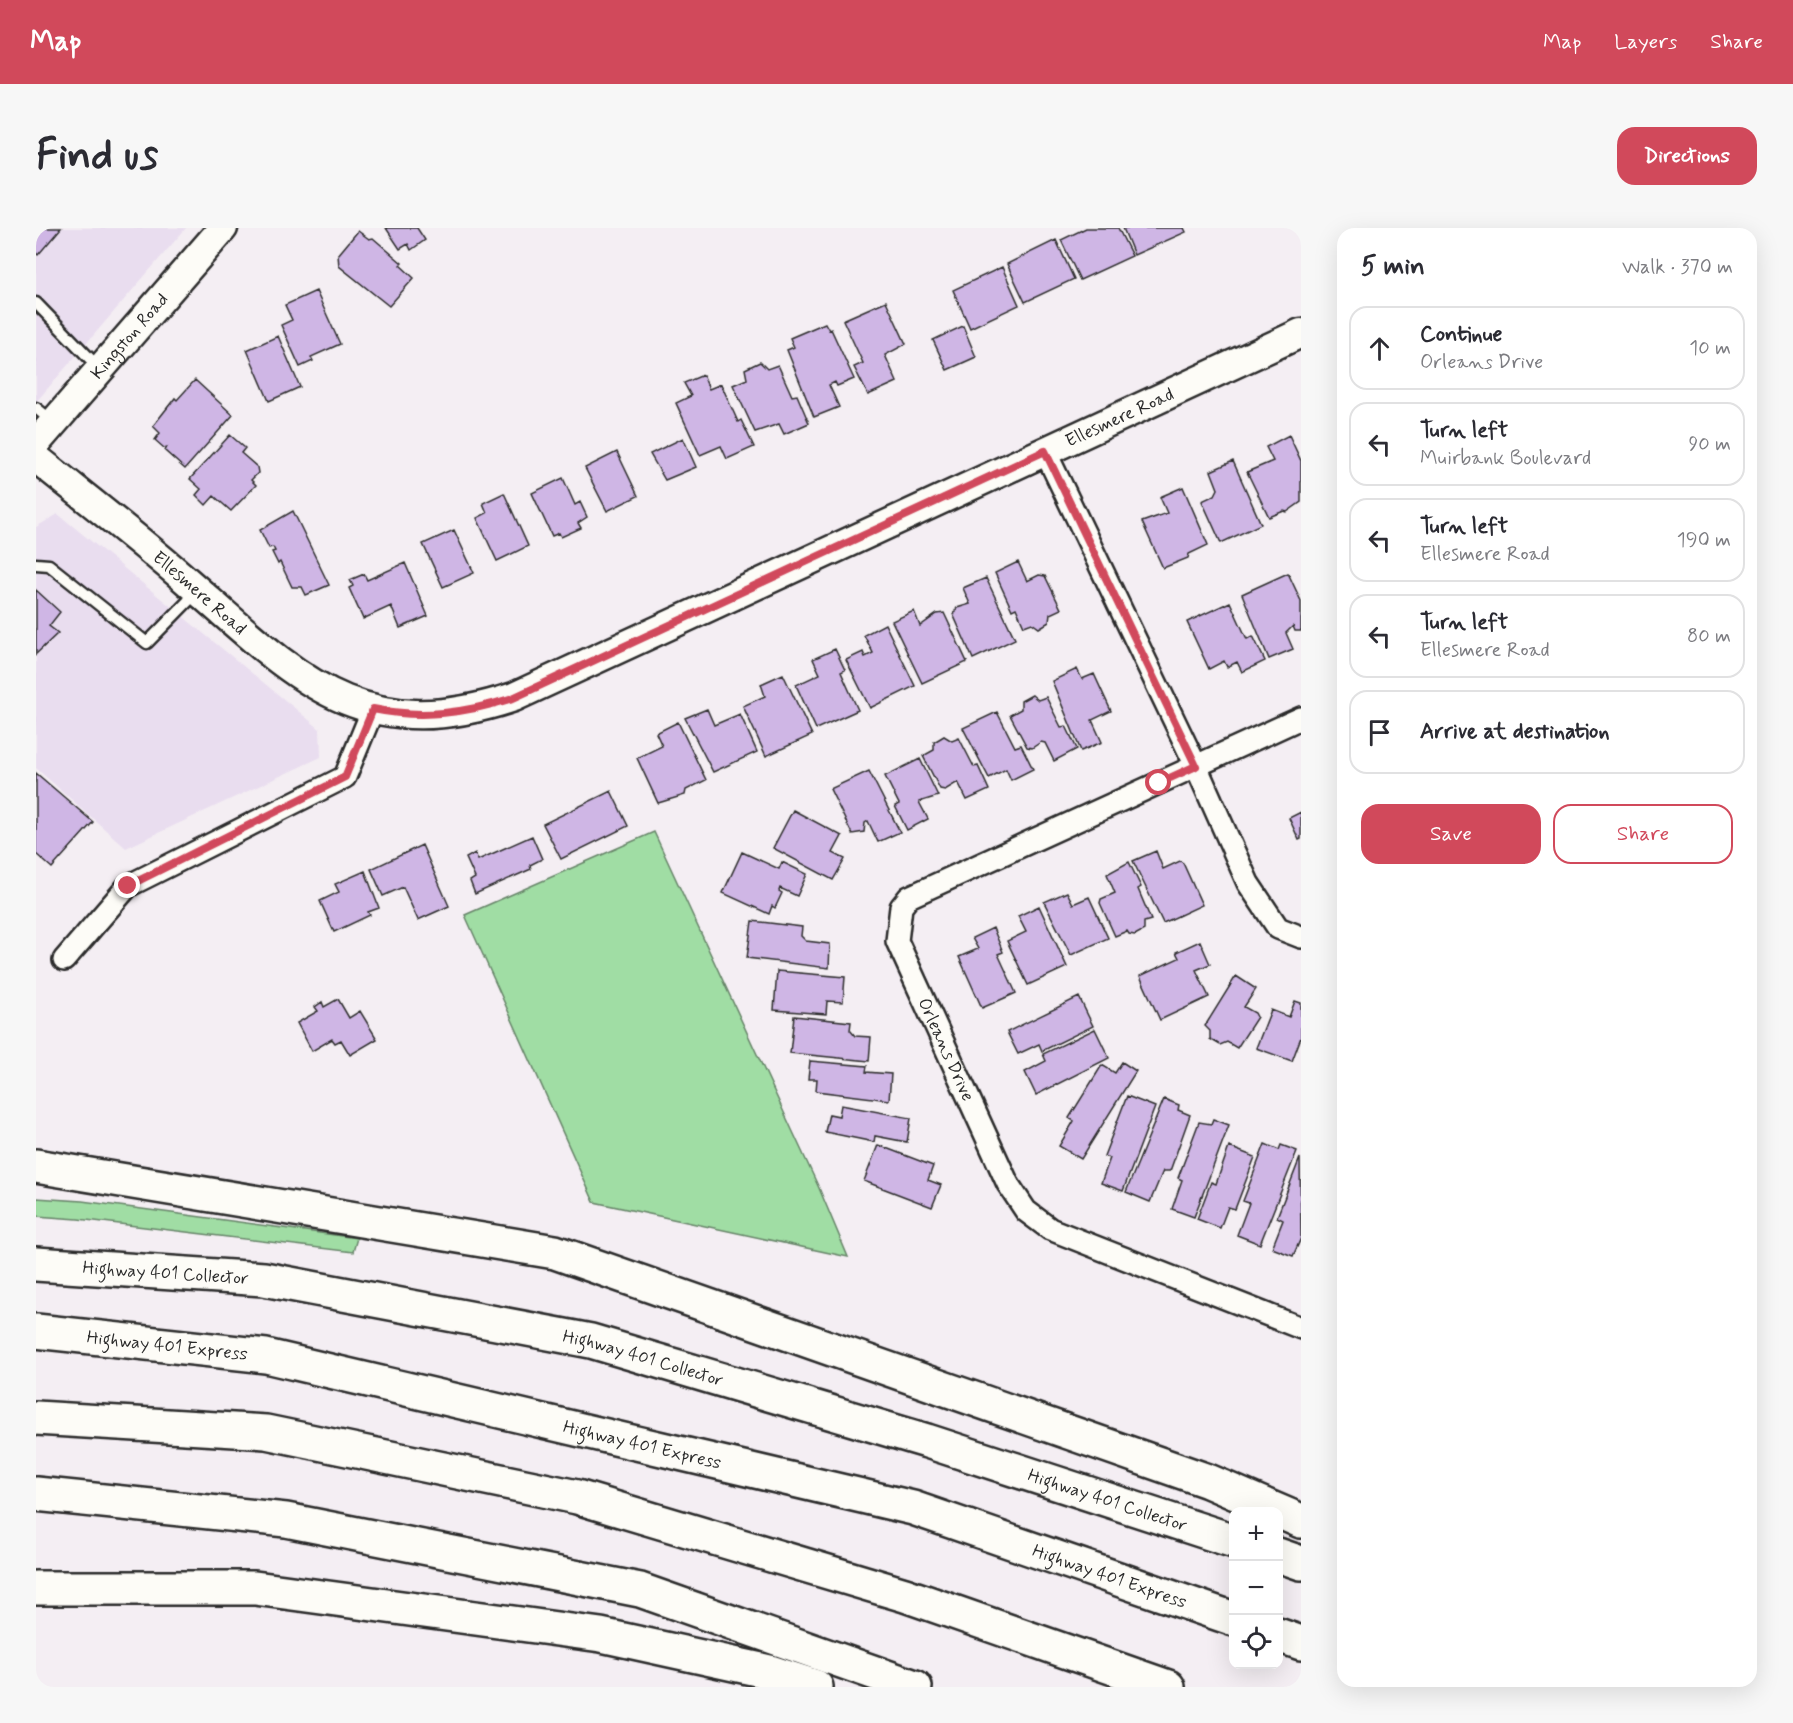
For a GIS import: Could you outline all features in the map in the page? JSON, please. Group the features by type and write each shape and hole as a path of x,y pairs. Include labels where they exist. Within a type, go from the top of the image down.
{"highway":[{"path":"36,1166 555,1252 1208,1481 1301,1521"},
{"name":"Highway 401 Collector","path":"36,1264 264,1279 591,1341 915,1437 1229,1540"},
{"name":"Highway 401 Express","path":"36,1331 266,1356 913,1508 1229,1618"},
{"path":"36,1418 266,1432 578,1497 905,1595 1168,1687"},
{"path":"36,1494 286,1520 640,1590 915,1687"},
{"path":"1283,1557 1301,1563"},
{"path":"36,1588 255,1588 601,1635 770,1672 816,1687"},
{"path":"1283,1637 1301,1643"}],"main road":[{"name":"Kingston Road","path":"42,425 102,370 221,228"},
{"name":"Ellesmere Road","path":"36,458 291,671 317,687 373,709 400,714 453,713 482,708 513,698 1301,333"}],"street":[{"path":"1045,451 1196,766 1248,883 1278,928 1301,937"},
{"path":"64,960 128,886 345,777 373,709"},
{"name":"Orleans Drive","path":"1301,718 909,897 901,908 897,941 1008,1184 1026,1211 1050,1229 1301,1328"}],"lane":[{"path":"36,303 102,370"},
{"path":"36,564 49,565 147,643 198,591"}],"shaded area":[{"path":"36,228 186,228 36,402"},
{"path":"58,514 320,729 321,757 126,848 36,768 36,527"}],"green space":[{"path":"654,832 819,1188 848,1257 594,1202 465,915"},
{"path":"36,1198 82,1201 357,1238 353,1252 36,1216"}],"building":[{"path":"36,228 61,228 38,255 36,253"},
{"path":"386,228 417,228 425,240 411,250 408,244 400,249"},
{"path":"1086,228 1118,228 1132,256 1080,280 1061,240"},
{"path":"1123,228 1184,228 1186,232 1134,255"},
{"path":"358,231 369,239 373,238 402,263 400,265 414,278 389,306 339,266 338,255"},
{"path":"1056,240 1074,279 1025,302 1007,264"},
{"path":"1002,267 1019,305 970,328 953,290"},
{"path":"316,291 340,344 311,357 313,361 300,367 281,325 292,320 285,305"},
{"path":"886,301 906,344 885,355 897,382 868,395 854,367 863,363 843,320"},
{"path":"825,323 829,330 831,329 854,379 837,386 835,382 829,385 839,407 814,417 787,350 794,347 790,338"},
{"path":"963,326 976,357 947,370 933,340"},
{"path":"278,336 300,387 269,401 247,350"},
{"path":"760,362 767,369 778,365 792,396 797,395 809,423 784,434 779,424 755,432 733,385 747,379 745,369"},
{"path":"703,375 709,389 721,384 738,422 741,420 754,447 727,459 721,446 700,455 676,403 691,396 684,383"},
{"path":"195,380 233,415 185,469 165,451 167,447 164,448 155,440 160,433 153,426 175,398 177,400"},
{"path":"230,435 245,448 241,453 257,467 258,473 251,480 256,485 231,511 214,496 206,505 196,495 201,489 190,479"},
{"path":"1289,435 1301,461 1301,502 1287,512 1269,517 1247,472 1273,461 1266,447"},
{"path":"683,438 696,467 665,480 650,454"},
{"path":"617,452 638,496 607,511 585,468"},
{"path":"1233,461 1261,524 1221,543 1202,501 1215,495 1218,489 1211,471"},
{"path":"563,478 575,505 580,502 587,517 578,523 581,528 561,537 559,533 552,536 532,493"},
{"path":"1183,487 1208,545 1189,554 1188,558 1163,568 1142,522 1167,513 1160,497"},
{"path":"504,493 528,546 497,561 477,518 487,513 483,503"},
{"path":"293,511 329,585 306,595 302,587 292,587 280,562 278,564 272,552 275,551 273,547 269,548 260,530"},
{"path":"454,530 474,573 443,587 423,544"},
{"path":"1018,562 1027,581 1039,575 1045,576 1061,609 1050,614 1049,622 1039,628 1032,623 1024,626 1016,608 1012,610 995,573"},
{"path":"405,563 428,616 400,628 391,606 363,619 349,588 353,586 350,580 364,574 367,580"},
{"path":"1288,573 1301,601 1301,631 1295,631 1293,626 1286,633 1293,649 1269,659 1242,594"},
{"path":"986,578 1015,639 973,659 953,614 957,608 970,604 963,588"},
{"path":"36,590 60,612 49,626 58,633 36,654"},
{"path":"1230,602 1247,639 1253,636 1265,661 1242,672 1237,662 1227,667 1224,661 1209,669 1187,622"},
{"path":"914,611 920,626 937,614 944,613 967,662 922,683 892,621"},
{"path":"885,624 915,686 870,708 846,660 863,652 865,657 873,653 864,635"},
{"path":"835,649 845,670 841,672 858,710 816,729 796,685 820,674 813,659"},
{"path":"1077,669 1082,679 1094,674 1111,711 1092,720 1102,742 1081,751 1052,681"},
{"path":"783,674 812,735 766,756 743,706 765,696 761,684"},
{"path":"1032,695 1038,700 1046,697 1061,727 1066,726 1077,749 1054,761 1045,743 1041,742 1032,748 1027,747 1010,715 1021,709 1021,701"},
{"path":"707,709 714,725 740,714 757,752 713,772 685,718"},
{"path":"997,712 1015,747 1021,745 1033,769 1011,780 1006,769 989,778 963,728"},
{"path":"678,722 706,780 686,790 685,795 658,803 637,758 662,746 656,733"},
{"path":"944,736 952,741 959,738 974,767 978,766 989,790 967,800 958,782 945,790 940,789 923,756 934,750 934,742"},
{"path":"920,759 938,796 919,802 928,819 907,830 895,806 899,804 885,776"},
{"path":"869,771 900,832 878,842 868,821 865,823 864,832 852,834 830,789"},
{"path":"36,773 93,822 52,868 36,854"},
{"path":"611,791 628,826 561,859 543,824"},
{"path":"793,810 842,836 833,853 845,859 833,880 773,848"},
{"path":"1301,812 1301,839 1299,840 1289,818"},
{"path":"532,836 542,859 530,865 531,869 475,894 470,881 475,878 466,858 475,853 478,860"},
{"path":"422,845 449,906 418,920 403,887 383,896 371,869"},
{"path":"1156,851 1163,869 1180,861 1183,863 1202,905 1163,923 1133,861"},
{"path":"742,852 779,869 782,862 807,874 797,896 780,888 779,891 782,893 775,908 772,906 769,914 723,893"},
{"path":"1129,862 1141,887 1138,889 1151,920 1144,922 1144,930 1135,935 1127,931 1115,936 1100,903 1101,899 1115,893 1107,874"},
{"path":"365,871 379,908 368,912 370,915 334,932 320,901 339,892 335,884"},
{"path":"1067,892 1073,904 1089,897 1108,938 1071,955 1044,902"},
{"path":"1039,906 1067,967 1028,985 1007,941 1026,932 1018,916"},
{"path":"752,921 802,927 801,936 806,941 830,944 829,968 747,958"},
{"path":"993,928 1003,952 998,954 1016,993 982,1008 959,957 978,949 972,938"},
{"path":"1200,941 1210,964 1196,970 1209,997 1160,1020 1140,976 1179,958 1176,952"},
{"path":"777,971 845,977 843,1002 827,1001 826,1014 774,1010"},
{"path":"1236,976 1256,989 1244,1007 1255,1013 1257,1017 1237,1048 1227,1042 1220,1045 1210,1039 1210,1031 1205,1026"},
{"path":"1079,997 1093,1026 1042,1051 1039,1044 1018,1054 1007,1032"},
{"path":"338,999 349,1018 360,1011 377,1039 350,1055 341,1040 335,1043 332,1039 312,1051 297,1023 318,1011 315,1007 322,1002 324,1007"},
{"path":"1295,1001 1301,1003 1301,1037 1292,1061 1256,1048 1271,1010 1289,1017"},
{"path":"794,1016 851,1022 850,1030 855,1036 871,1037 869,1061 790,1053"},
{"path":"1095,1029 1109,1058 1036,1095 1025,1072 1046,1061 1043,1054"},
{"path":"810,1061 867,1066 866,1072 891,1074 889,1100 816,1091 817,1079 808,1079"},
{"path":"1122,1062 1136,1071 1081,1159 1059,1146 1074,1121 1069,1118 1102,1065 1115,1073"},
{"path":"1127,1096 1155,1107 1123,1191 1101,1183 1110,1158 1104,1156"},
{"path":"1164,1099 1179,1105 1178,1110 1190,1115 1170,1171 1163,1171 1150,1202 1126,1192"},
{"path":"841,1105 911,1118 907,1142 875,1136 874,1142 825,1132 829,1114 839,1116"},
{"path":"1213,1119 1229,1125 1194,1217 1172,1209 1182,1180 1178,1178 1199,1122 1211,1124"},
{"path":"1265,1144 1279,1150 1281,1145 1297,1151 1260,1244 1237,1235 1249,1203 1243,1201"},
{"path":"878,1145 933,1166 928,1180 941,1185 932,1207 864,1181"},
{"path":"1229,1147 1255,1157 1235,1209 1228,1207 1220,1228 1197,1219 1211,1182 1216,1184"},
{"path":"1300,1158 1301,1238 1293,1256 1272,1248 1283,1220 1277,1217"}],"route":[{"path":"128,886 345,777 373,709 400,714 453,713 482,708 513,698 1045,451 1080,519 1196,766 1167,777 1159,783"}]}
